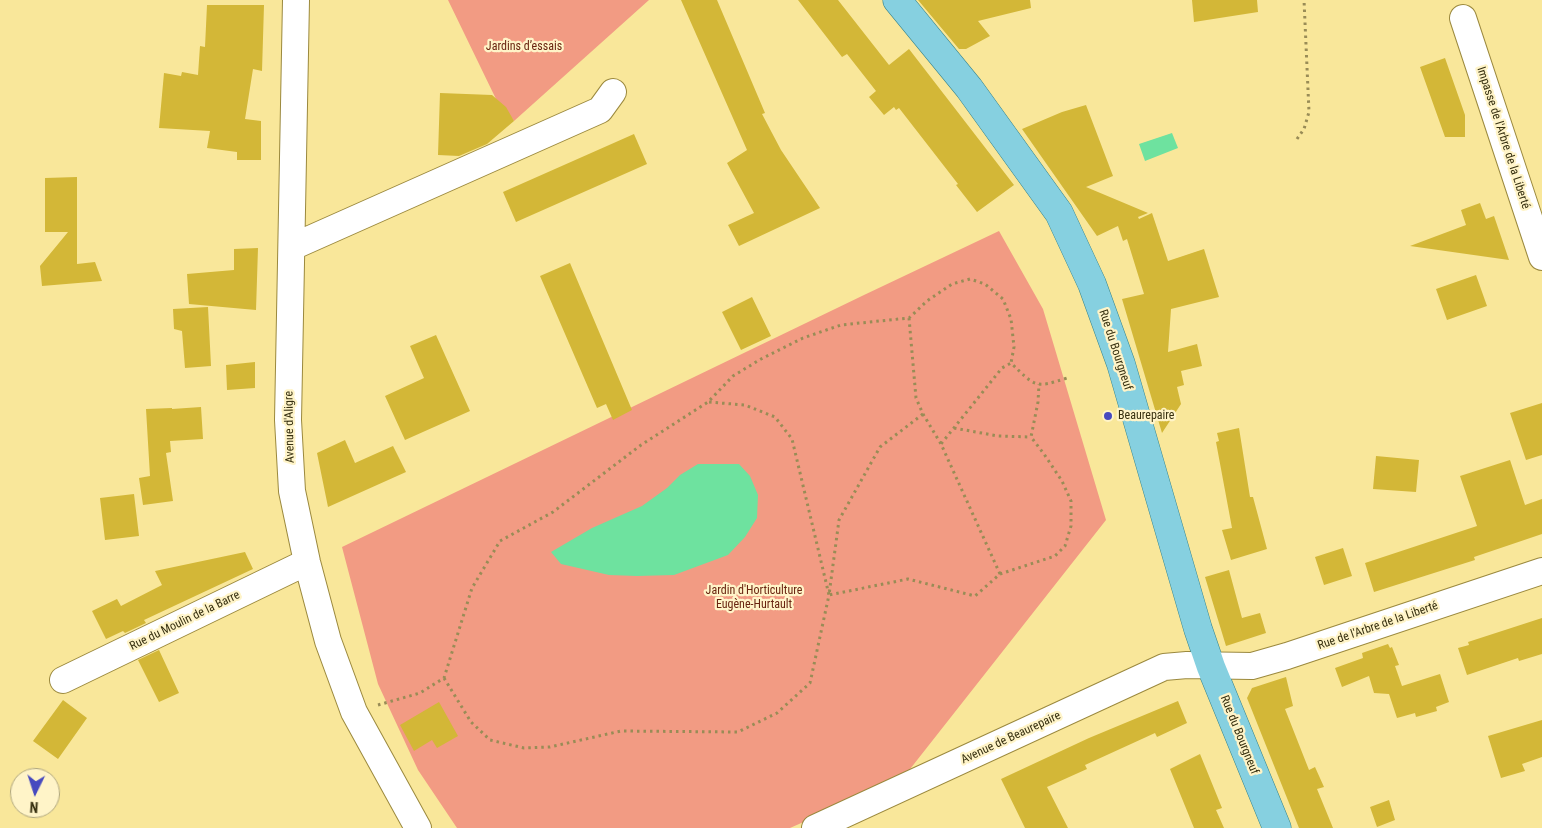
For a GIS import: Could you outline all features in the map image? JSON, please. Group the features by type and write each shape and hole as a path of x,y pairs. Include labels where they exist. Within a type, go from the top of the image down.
{"main road":[{"name":"Rue du Bourgneuf","path":"898,0 969,88 1059,213 1092,284 1121,364 1198,629 1211,667 1277,828"}],"street":[{"name":"Avenue d'Aligre","path":"296,0 288,420 292,491 307,562 328,641 354,712 418,828"},
{"name":"Impasse de l'Arbre de la Liberté","path":"1463,18 1542,257"},
{"path":"292,247 600,110 613,92"},
{"name":"Rue du Moulin de la Barre","path":"63,680 307,562"},
{"name":"Rue de l'Arbre de la Liberté","path":"1211,667 1252,666 1287,656 1542,571"},
{"name":"Avenue de Beaurepaire","path":"815,828 1164,667 1211,667"}],"path":[{"path":"1298,139 1304,129 1309,112 1304,0"},
{"path":"354,712 420,693 444,678 472,588 500,541 553,512 641,445 708,402 733,376 761,359 803,338 841,326 909,318 927,301 952,284 970,279 985,284 1003,299 1011,319 1014,347 1011,363"},
{"path":"909,318 916,398 941,444 1000,574"},
{"path":"1011,363 1035,384 1045,385 1067,378"},
{"path":"941,444 1002,368 1011,363"},
{"path":"829,595 908,579 975,596 1000,574 1056,556 1065,546 1071,526 1071,501 1062,481 1031,437 1038,402 1039,384"},
{"path":"708,402 745,405 774,417 792,439 829,595"},
{"path":"444,678 471,722 490,740 524,748 550,747 621,731 738,732 777,713 810,683 829,595 839,520 880,447 923,414"},
{"path":"954,428 998,436 1031,437"}],"green space":[{"name":"Jardins d’essais","path":"448,0 649,0 514,121 496,99"},
{"name":"Jardin d'Horticulture Eugène-Hurtault","path":"999,231 1043,309 1106,520 903,778 790,828 457,828 418,770 378,684 342,547"}],"shaded area":[{"path":"1172,133 1178,148 1145,161 1139,144"},
{"path":"698,464 739,464 750,476 758,495 757,518 745,537 728,555 674,575 637,576 609,575 561,564 551,552 592,528 642,506 667,488 680,475"}],"building":[{"path":"681,0 717,0 765,113 762,114 781,150 820,208 739,246 728,225 754,213 727,163 747,150"},
{"path":"798,0 838,0 889,65 909,49 1014,185 977,212 956,185 958,184 899,108 896,110 894,107 884,115 869,97 876,91 847,54 842,57"},
{"path":"918,0 1030,0 1031,8 978,21 990,36 966,49 959,49"},
{"path":"1192,0 1257,0 1258,12 1194,22"},
{"path":"207,5 264,5 262,71 253,69 245,119 261,121 261,160 237,160 237,152 207,148 210,131 159,128 164,73 181,76 182,72 198,75 200,46 205,47"},
{"path":"1445,58 1465,115 1465,137 1445,137 1420,67"},
{"path":"440,93 492,95 506,107 514,121 487,144 459,156 438,155"},
{"path":"1086,105 1113,176 1086,187 1148,213 1138,217 1139,219 1152,213 1168,261 1204,249 1219,297 1171,309 1168,352 1197,344 1202,366 1181,371 1184,385 1177,387 1181,404 1162,433 1122,299 1144,294 1127,239 1123,241 1118,226 1097,236 1022,129 1062,112"},
{"path":"634,134 647,164 516,222 503,192"},
{"path":"77,177 77,264 95,262 102,281 42,286 40,266 68,232 45,232 45,178"},
{"path":"1480,203 1486,219 1494,216 1509,260 1410,246 1466,225 1461,210"},
{"path":"258,248 256,310 189,304 187,274 234,270 234,249"},
{"path":"570,263 632,410 613,420 606,404 597,408 540,276"},
{"path":"1476,275 1487,306 1447,320 1436,289"},
{"path":"752,297 771,336 741,350 722,312"},
{"path":"208,307 211,366 185,368 182,331 174,329 173,309"},
{"path":"436,335 470,411 405,440 385,396 424,378 410,346"},
{"path":"255,362 255,388 227,390 226,365"},
{"path":"1542,403 1542,455 1526,460 1510,413"},
{"path":"201,407 203,439 170,441 171,452 166,453 173,501 143,505 139,478 150,476 146,409"},
{"path":"1239,428 1250,497 1253,497 1267,549 1231,560 1222,530 1232,528 1216,442 1219,441 1217,433"},
{"path":"345,440 355,463 393,446 406,472 328,507 317,453"},
{"path":"1376,456 1419,460 1416,492 1373,489"},
{"path":"1510,460 1525,505 1542,499 1542,534 1474,557 1475,560 1374,592 1365,563 1477,526 1460,476"},
{"path":"134,494 139,536 105,540 100,498"},
{"path":"1343,548 1352,576 1324,585 1315,557"},
{"path":"245,552 253,569 144,620 146,623 125,633 123,631 106,639 92,611 117,599 121,606 162,585 155,571"},
{"path":"1229,570 1242,618 1260,613 1266,633 1226,646 1205,577"},
{"path":"1542,618 1542,654 1519,661 1518,658 1467,675 1458,648 1469,645 1468,642"},
{"path":"1388,644 1390,648 1392,647 1399,665 1395,666 1402,686 1440,674 1449,702 1436,707 1437,711 1416,717 1415,713 1397,718 1389,694 1374,693 1369,676 1342,687 1335,668 1363,658 1362,653"},
{"path":"159,650 179,693 159,702 138,660"},
{"path":"1286,677 1293,706 1285,709 1309,770 1315,767 1324,787 1317,789 1333,828 1299,828 1247,698 1252,688"},
{"path":"63,700 87,718 58,759 33,741"},
{"path":"1178,701 1187,723 1157,737 1155,733 1085,765 1087,769 1047,787 1068,828 1025,828 1001,779 1089,738"},
{"path":"439,702 458,736 437,748 432,740 414,751 400,725"},
{"path":"1542,720 1542,757 1522,764 1525,771 1501,778 1488,736"},
{"path":"1200,754 1222,808 1216,810 1224,828 1194,828 1170,769"},
{"path":"1389,800 1395,820 1377,827 1370,807"}],"place":[{"name":"Beaurepaire","path":"1108,416"}]}
